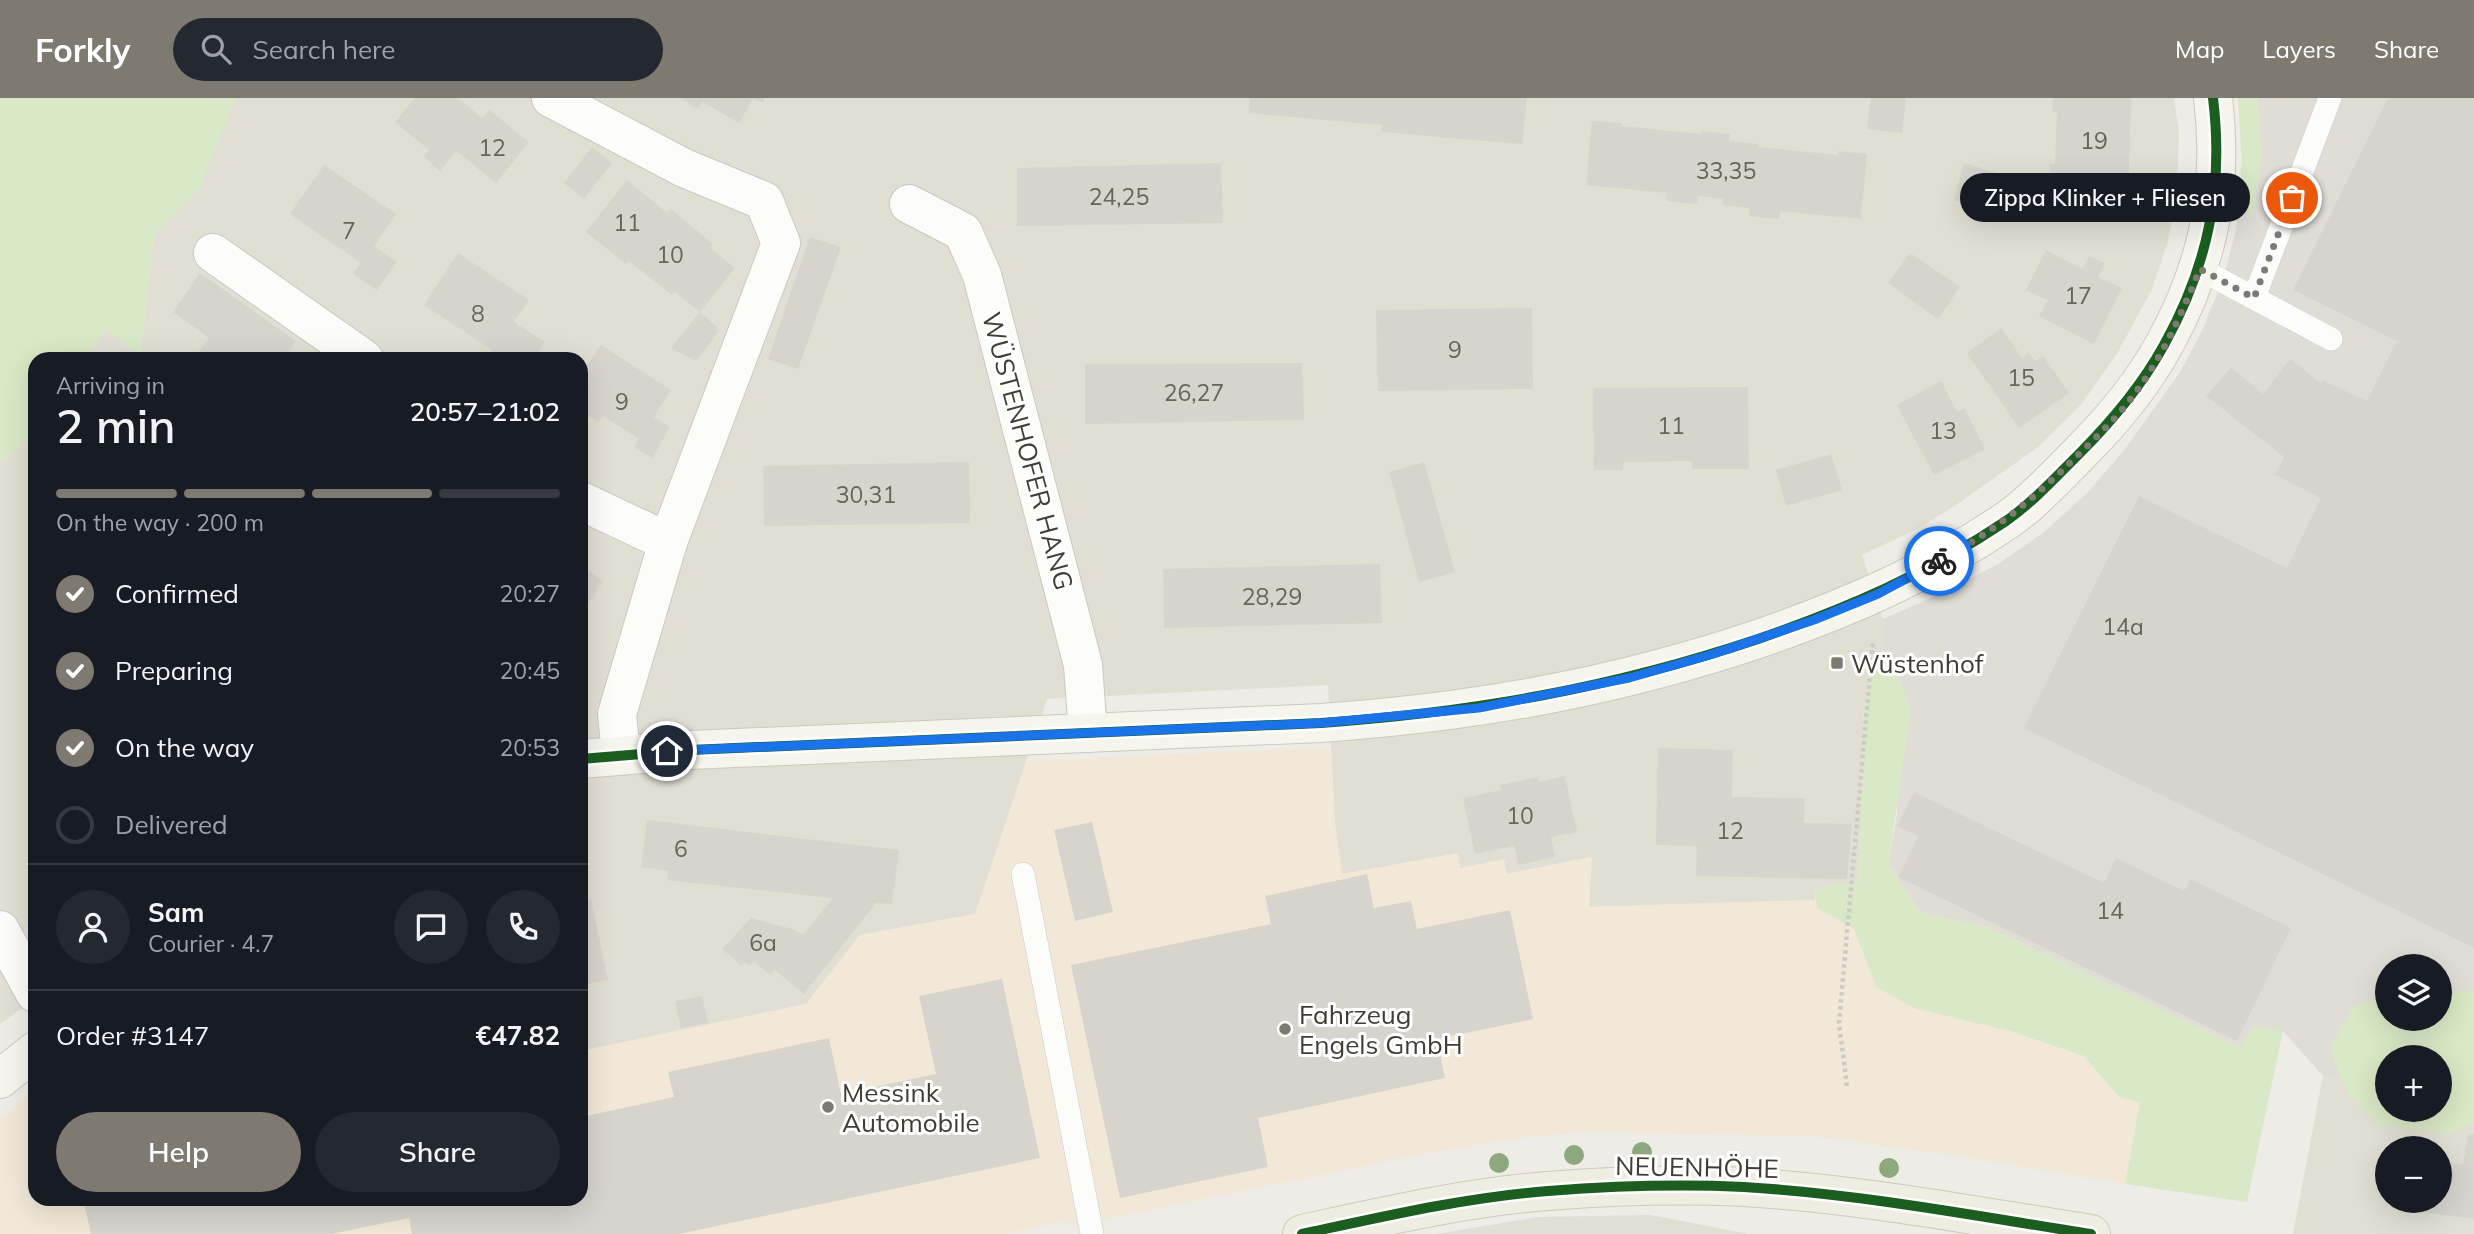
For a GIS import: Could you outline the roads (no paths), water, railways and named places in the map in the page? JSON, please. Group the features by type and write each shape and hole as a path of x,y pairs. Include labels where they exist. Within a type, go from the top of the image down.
{"main road":[{"path":"588,758 621,754 1373,719 1468,709 1629,678 1713,654 1814,620 1878,594 1947,557 2007,520 2049,485 2106,428 2133,396 2173,330 2200,269 2217,184 2213,98"},
{"path":"0,1079 28,1057"},
{"name":"NEUENHÖHE","path":"1302,1234 1431,1208 1546,1191 1665,1186 1744,1187 1835,1196 2091,1234"}],"street":[{"path":"551,98 684,168 764,201 781,243 668,542 617,714 621,754"},
{"name":"WÜSTENHOFER HANG","path":"909,204 963,232 982,275 1083,665 1088,733"},
{"path":"213,253 354,352"},
{"path":"588,503 668,542"},
{"path":"0,930 28,980"}],"lane":[{"path":"2254,298 2330,98"},
{"path":"2200,269 2331,339"},
{"path":"1023,874 1092,1234"}],"place":[{"name":"Zippa Klinker + Fliesen","path":"2292,198"},
{"name":"Wüstenhof","path":"1837,663"},
{"name":"Fahrzeug Engels GmbH","path":"1285,1029"},
{"name":"Messink Automobile","path":"828,1107"}]}
